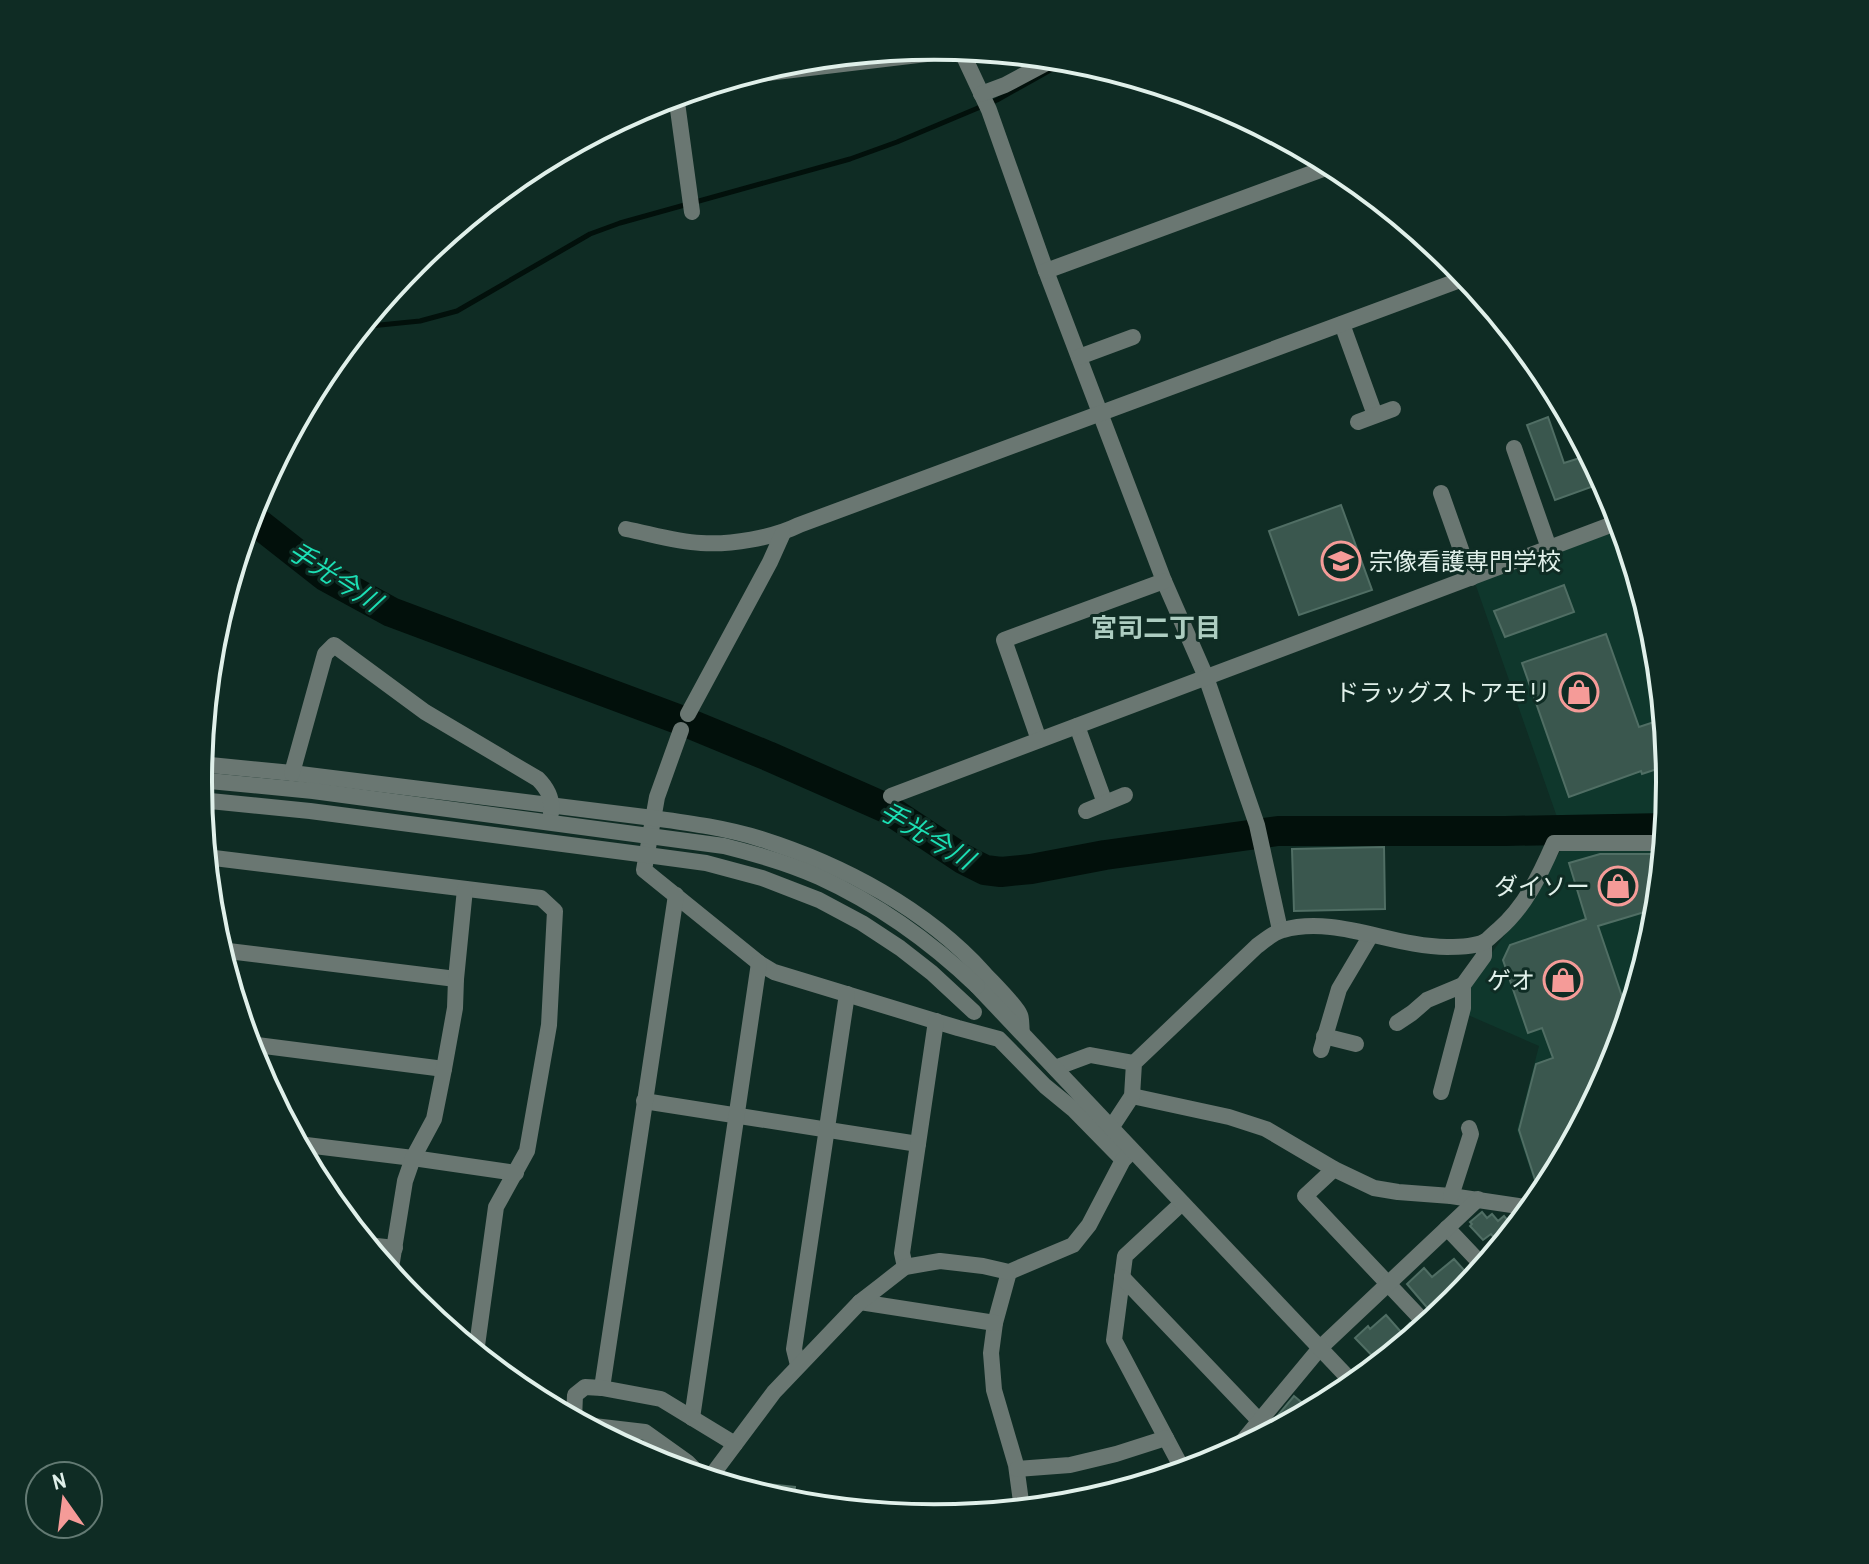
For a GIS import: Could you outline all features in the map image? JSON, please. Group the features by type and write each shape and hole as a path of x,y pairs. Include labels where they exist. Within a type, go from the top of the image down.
{"street":[{"path":"966,61 1013,174 1046,271 1164,581 1206,677 1258,833 1280,930"},
{"path":"981,94 1038,68"},
{"path":"678,107 692,212"},
{"path":"1046,271 1318,171"},
{"path":"626,529 702,543 783,533 1455,282"},
{"path":"1342,324 1375,415"},
{"path":"1079,357 1133,337"},
{"path":"1358,422 1393,409"},
{"path":"1514,448 1549,548"},
{"path":"1441,493 1471,578"},
{"path":"891,796 1609,525"},
{"path":"783,533 684,722 657,797 644,870 774,972 999,1039 1045,1086 1182,1203 1346,1375"},
{"path":"1039,740 1004,640 1164,581"},
{"path":"292,773 325,654 334,645 425,712 538,779 547,789 552,805 549,842"},
{"path":"1077,726 1105,803"},
{"path":"213,765 653,818 759,838 862,880 912,911 963,951 1020,1013 1022,1033"},
{"path":"212,781 313,791 724,846 771,858 819,876 914,931 951,961 1111,1128 1128,1156"},
{"path":"1086,811 1125,795"},
{"path":"213,801 310,811 706,863 762,878 819,900 862,923 932,973 974,1012"},
{"path":"1111,1128 1132,1096 1134,1063 1257,946 1280,930 1310,925 1327,926 1433,947 1459,947 1484,942 1504,925 1534,886 1554,843 1654,843"},
{"path":"217,858 541,898 555,911 549,1025 527,1151 496,1207 478,1341"},
{"path":"393,1259 405,1181 413,1158 434,1119 444,1069 455,1008 465,889"},
{"path":"602,1388 676,895"},
{"path":"1356,1044 1322,1043 1339,989 1371,935"},
{"path":"1397,1023 1427,1000 1463,985 1484,956 1484,942"},
{"path":"233,952 456,979"},
{"path":"692,1418 759,963"},
{"path":"1441,1092 1463,1008 1463,985"},
{"path":"958,1028 974,1012 983,992"},
{"path":"798,1365 794,1349 847,994"},
{"path":"905,1267 902,1253 936,1021"},
{"path":"263,1046 444,1069"},
{"path":"1055,1068 1090,1055 1134,1063"},
{"path":"1132,1096 1229,1117 1266,1129 1334,1169 1374,1188 1519,1206"},
{"path":"644,1101 918,1144"},
{"path":"1451,1196 1471,1134 1469,1128"},
{"path":"311,1146 516,1173"},
{"path":"716,1470 798,1365 860,1302 905,1267 940,1261 1009,1272 1073,1245 1089,1225 1128,1156"},
{"path":"1334,1169 1305,1196 1419,1317"},
{"path":"1249,1432 1320,1348 1478,1199"},
{"path":"1178,1462 1114,1340 1125,1256 1182,1203"},
{"path":"1447,1228 1476,1259"},
{"path":"383,1247 395,1248"},
{"path":"1009,1272 995,1323 991,1353 994,1390 1017,1469 1021,1499"},
{"path":"1122,1277 1264,1425"},
{"path":"860,1302 995,1323"},
{"path":"574,1408 575,1395 585,1387 661,1399 735,1444"},
{"path":"612,1428 645,1432 682,1458"},
{"path":"1017,1469 1070,1465 1166,1438"}],"shaded area":[{"path":"1612,533 1643,641 1655,735 1655,829 1643,923 1632,969 1602,1058 1560,1143 1535,1183 1517,1130 1539,1046 1468,1015 1470,983 1534,894 1561,850 1564,837 1475,583"}],"building":[{"path":"1548,417 1564,463 1579,458 1593,486 1555,500 1527,425"},
{"name":"宗像看護専門学校","path":"1341,505 1372,590 1299,615 1269,531"},
{"path":"1564,585 1574,612 1505,637 1494,611"},
{"name":"ドラッグストアモリ","path":"1606,634 1639,727 1654,722 1656,769 1642,774 1641,771 1569,797 1522,663"},
{"path":"1384,847 1385,909 1294,911 1292,849"},
{"path":"1600,854 1652,854 1645,912 1598,926 1623,999 1602,1058 1582,1101 1536,1182 1519,1130 1536,1064 1553,1058 1542,1028 1528,1033 1503,960 1510,945 1586,919 1569,863"},
{"path":"1482,1212 1487,1218 1492,1214 1498,1221 1504,1216 1508,1221 1494,1238 1491,1234 1483,1240 1470,1222"},
{"path":"1454,1259 1465,1271 1428,1309 1407,1284 1424,1268 1432,1277"},
{"path":"1386,1315 1401,1332 1412,1325 1372,1356 1355,1338 1368,1326 1370,1329"},
{"path":"1294,1396 1302,1403 1295,1407 1276,1418"}],"waterway":[{"path":"376,325 420,321 457,311 590,234 850,159 997,100 1051,70"},
{"name":"手光今川","path":"260,525 325,576 391,612 768,756 886,808 985,870 1031,869 1105,855 1278,831 1655,828"}],"place":[{"name":"宗像看護専門学校","path":"1341,561"},
{"name":"ドラッグストアモリ","path":"1579,692"},
{"name":"ダイソー","path":"1618,886"},
{"name":"ゲオ","path":"1563,980"}],"district":[{"name":"宮司二丁目","path":"1156,627"}]}
